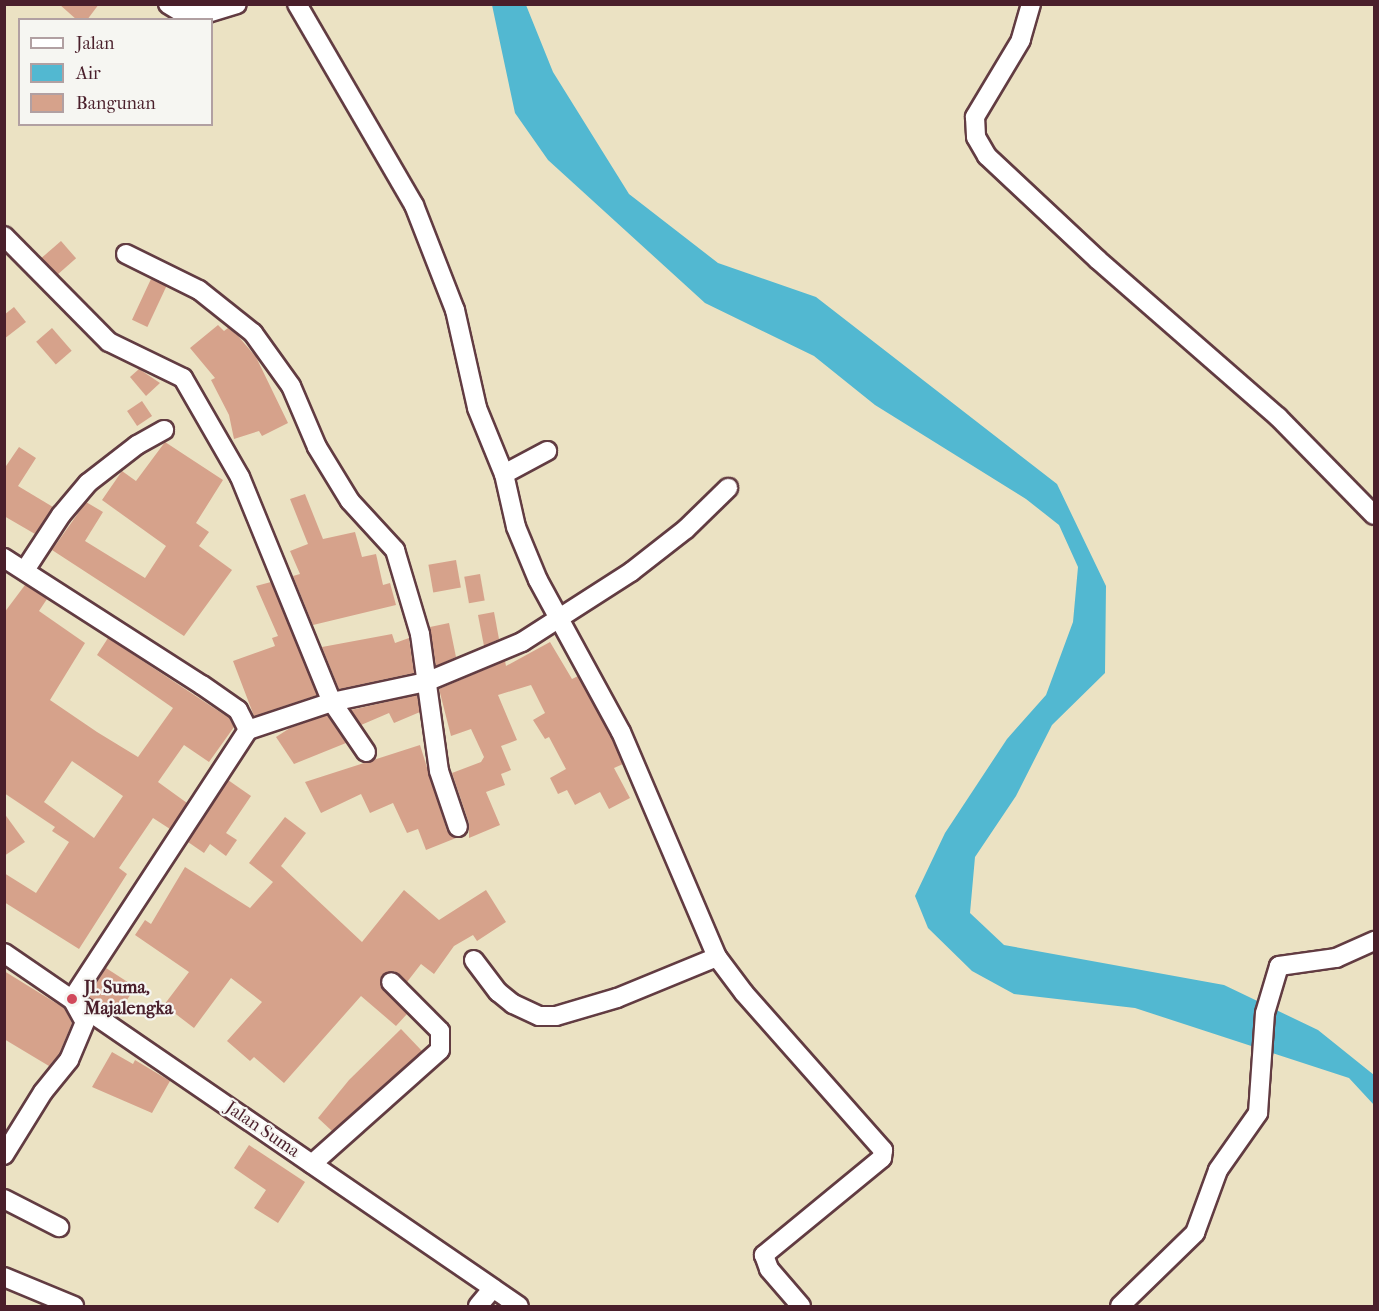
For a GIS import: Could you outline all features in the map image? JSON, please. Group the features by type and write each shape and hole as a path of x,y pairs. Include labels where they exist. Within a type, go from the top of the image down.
{"street":[{"path":"168,4 181,12 208,13 237,4"},
{"path":"297,4 414,205 455,310 477,408 504,474 516,527 538,580 621,732 717,957 744,993 883,1149 882,1158 764,1255 768,1269 801,1306"},
{"path":"1031,4 1021,40 975,117 976,137 987,156 1098,260 1278,417 1374,515"},
{"path":"4,236 110,342 183,378 240,477 332,702 366,752"},
{"path":"126,254 199,290 253,333 291,386 317,447 350,501 395,550 420,634 439,771 458,827"},
{"path":"25,570 61,515 88,483 137,445 164,430"},
{"path":"504,474 547,451"},
{"path":"4,1155 43,1092 69,1060 85,1022 72,999 248,730 332,702 426,682 522,642 559,616 631,572 686,529 728,488"},
{"path":"4,558 202,684 237,710 248,730"},
{"path":"1120,1306 1196,1233 1218,1170 1258,1113 1262,1101 1259,1055 1276,971 1283,964 1336,958 1374,941"},
{"name":"Jalan Suma","path":"4,953 519,1306"},
{"path":"474,960 498,992 513,1004 539,1016 556,1016 617,998 717,957"},
{"path":"312,1164 440,1050 440,1031 391,981"},
{"path":"4,1199 59,1227"},
{"path":"4,1277 74,1306"},
{"path":"477,1306 493,1288"}],"water":[{"path":"492,5 526,5 553,72 629,194 718,263 816,297 1057,484 1106,586 1105,673 1052,725 1016,796 975,857 970,913 1004,945 1224,985 1318,1030 1374,1075 1374,1105 1349,1078 1135,1008 1014,994 972,971 928,928 915,896 945,833 1007,739 1046,695 1073,622 1078,567 1059,525 1026,499 875,405 814,356 705,303 548,160 515,113"}],"building":[{"path":"59,4 99,4 88,18 75,18"},
{"path":"61,241 76,258 56,275 41,258"},
{"path":"151,279 166,286 147,327 132,320"},
{"path":"14,307 26,322 4,339 4,315"},
{"path":"218,325 224,331 228,328 238,336 256,357 288,423 262,436 259,431 234,439 229,415 211,380 215,378 190,348"},
{"path":"52,328 72,351 56,364 36,342"},
{"path":"139,369 160,383 146,396 130,377"},
{"path":"142,401 152,416 137,426 127,411"},
{"path":"165,442 223,480 196,523 209,532 199,546 232,570 184,636 52,550 86,502 103,512 85,541 145,578 166,546 102,500 122,471 136,481"},
{"path":"19,447 36,458 18,486 53,507 35,534 4,516 4,469"},
{"path":"305,494 323,539 355,532 362,557 376,554 383,585 390,583 396,605 313,625 293,576 300,574 290,551 308,544 290,499"},
{"path":"456,560 461,588 433,592 428,565"},
{"path":"480,574 485,601 469,603 464,577"},
{"path":"271,582 317,695 254,716 233,661 275,646 272,638 278,636 256,586"},
{"path":"25,585 47,599 39,611 85,643 50,700 138,757 173,708 97,655 108,638 229,718 234,727 209,762 184,745 158,782 187,803 170,829 153,818 119,868 127,874 79,949 4,902 4,873 36,893 69,842 52,831 55,827 4,793 4,613","holes":["72,761 123,796 94,838 44,802"]},
{"path":"494,612 499,639 484,646 478,615"},
{"path":"449,623 456,657 436,666 430,627"},
{"path":"392,634 395,643 409,638 414,673 339,689 322,647"},
{"path":"550,642 572,679 578,676 611,737 623,764 614,768 630,798 609,809 600,792 575,805 567,790 558,794 550,778 566,769 549,737 545,739 533,720 545,713 531,685 498,695 517,740 501,746 511,770 501,774 505,785 486,792 500,825 469,838 469,823 452,773 481,762 484,757 471,729 451,736 439,689 505,661 506,666"},
{"path":"417,695 420,712 394,723 389,713 361,725 351,710"},
{"path":"327,715 346,743 294,764 276,737 290,728"},
{"path":"420,745 447,831 456,838 426,850 418,829 407,833 393,803 370,813 361,794 321,813 305,782"},
{"path":"228,780 251,796 226,833 237,840 226,856 210,844 204,853 188,842"},
{"path":"4,813 25,842 4,856"},
{"path":"285,817 306,833 281,866 362,942 404,890 439,920 486,890 506,922 477,941 473,935 454,946 434,974 421,964 407,982 394,971 384,974 380,980 383,989 407,1014 396,1026 361,996 284,1083 254,1057 250,1061 227,1041 262,1002 231,978 194,1028 164,1005 189,972 135,935 145,920 151,924 185,867 250,908 273,882 249,863"},
{"path":"106,968 135,987 117,1016 87,997"},
{"path":"4,971 64,1008 72,1023 59,1054 49,1066 4,1039"},
{"path":"401,1029 422,1051 332,1131 318,1118 349,1080"},
{"path":"112,1052 133,1064 135,1060 170,1081 152,1113 92,1087"},
{"path":"249,1145 305,1182 278,1223 254,1208 266,1190 234,1168"}],"place":[{"name":"Jl. Suma, Majalengka","path":"72,999"}]}
